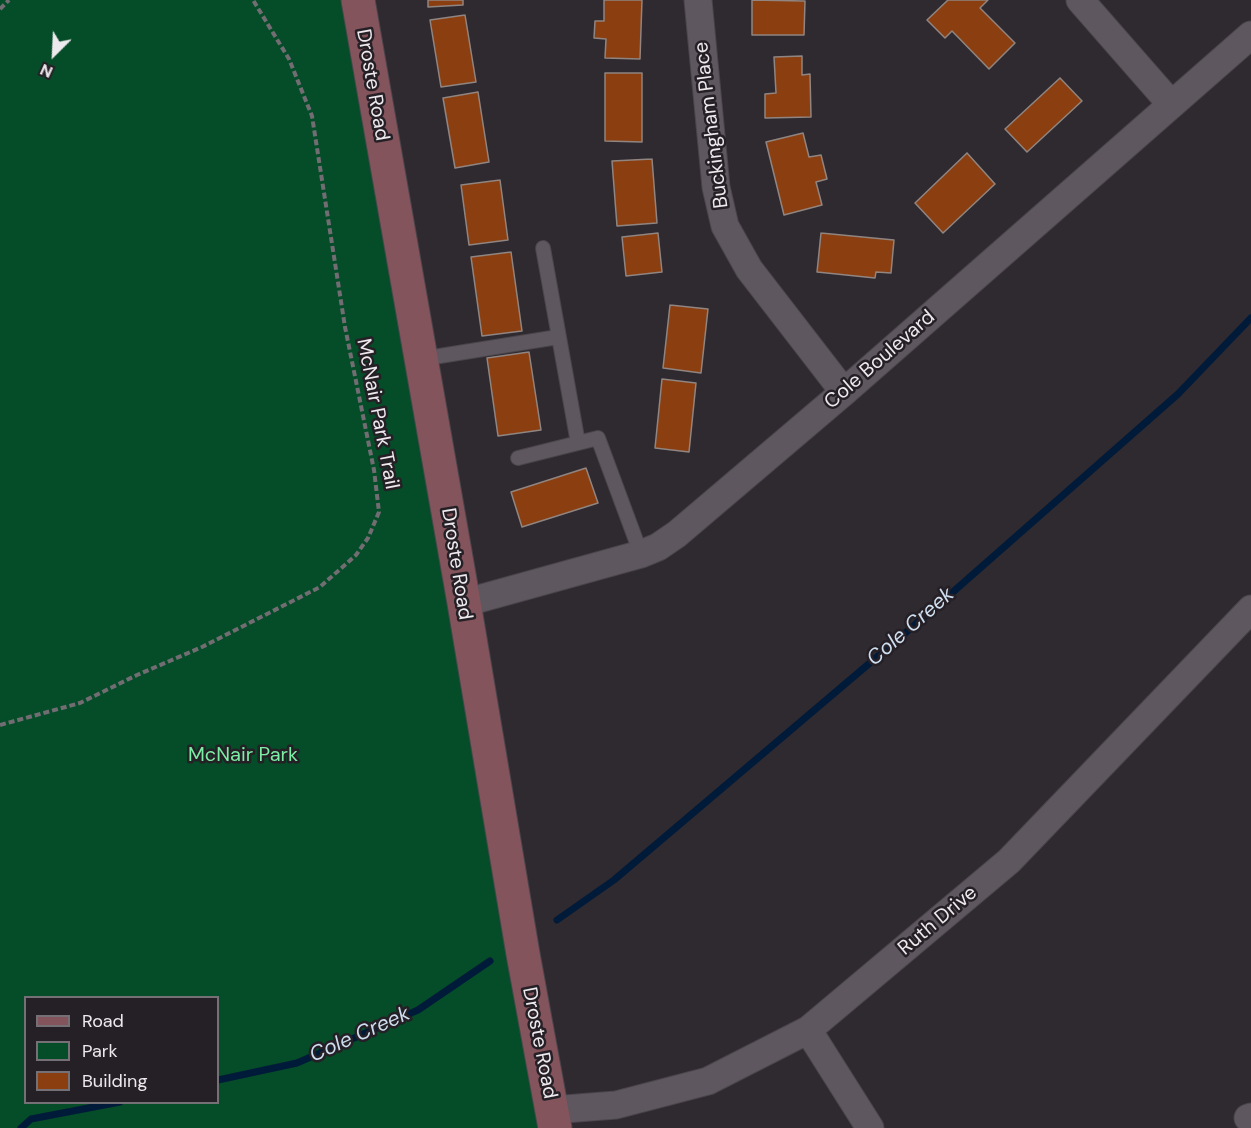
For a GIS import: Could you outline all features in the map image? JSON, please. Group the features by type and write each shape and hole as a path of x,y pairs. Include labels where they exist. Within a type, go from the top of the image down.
{"street":[{"name":"Droste Road","path":"357,0 553,1119"},
{"name":"Buckingham Place","path":"698,0 716,188 725,226 749,269 844,392"},
{"path":"1080,0 1172,104"},
{"name":"Cole Boulevard","path":"464,603 641,554 658,547 677,534 844,392 1251,35"},
{"name":"Ruth Drive","path":"553,1119 708,1082 808,1030 1009,861 1249,616"},
{"path":"808,1030 870,1128"}],"lane":[{"path":"543,248 578,443"},
{"path":"421,360 558,338"},
{"path":"518,458 598,438 641,554"}],"path":[{"path":"0,9 9,0"},
{"name":"McNair Park Trail","path":"0,725 80,703 202,647 320,587 356,555 368,538 379,512 374,470 345,327 312,116 289,59 253,0"}],"green space":[{"name":"McNair Park","path":"0,0 346,0 560,1128 0,1128"}],"building":[{"path":"428,0 463,0 463,5 428,7"},
{"path":"604,0 642,0 640,59 605,58 606,39 594,38 595,21 604,21"},
{"path":"752,0 805,1 804,35 752,35"},
{"path":"948,0 988,0 980,8 1015,43 989,69 952,31 945,38 927,20"},
{"path":"465,15 476,82 441,87 430,20"},
{"path":"802,56 802,75 810,74 811,117 765,118 765,94 776,93 774,57"},
{"path":"605,73 642,73 642,142 605,141"},
{"path":"1060,78 1082,101 1027,152 1005,129"},
{"path":"478,92 489,162 455,168 443,98"},
{"path":"803,133 809,157 821,155 827,179 816,182 822,205 784,215 766,142"},
{"path":"967,153 995,184 943,233 915,203"},
{"path":"652,159 657,223 617,226 612,161"},
{"path":"500,180 508,240 469,245 461,185"},
{"path":"658,233 662,272 626,276 622,237"},
{"path":"821,233 894,240 891,273 876,272 875,278 817,272"},
{"path":"511,252 522,331 482,336 471,257"},
{"path":"670,305 708,309 701,373 663,368"},
{"path":"529,352 541,430 498,436 487,358"},
{"path":"662,379 696,383 689,452 655,448"},
{"path":"586,468 598,503 522,527 511,492"}],"waterway":[{"name":"Cole Creek","path":"557,920 614,880 937,606 1178,394 1251,318"},
{"name":"Cole Creek","path":"219,1080 297,1063 418,1010 490,961"},
{"name":"Cole Creek","path":"21,1128 31,1119 110,1104"}]}
